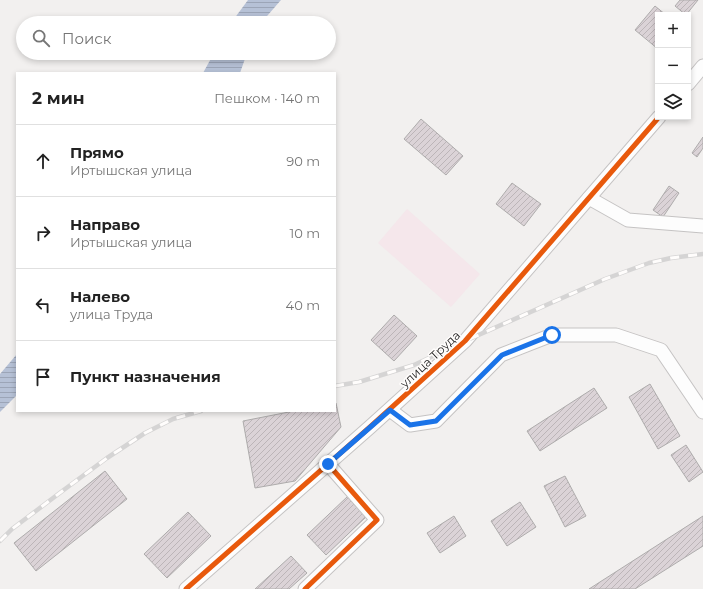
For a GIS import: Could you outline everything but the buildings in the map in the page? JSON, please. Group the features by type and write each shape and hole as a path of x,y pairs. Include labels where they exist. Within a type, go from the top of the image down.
{"street":[{"path":"691,80 703,66"},
{"name":"улица Труда","path":"192,587 465,341 656,120"},
{"path":"589,198 628,220 703,226"},
{"path":"390,410 410,425 436,421 502,355 552,335 616,335 661,350 703,412"},
{"path":"305,589 377,520 328,464"}],"shaded area":[{"path":"407,209 480,274 451,307 378,243"}],"water":[{"path":"248,0 281,0 267,16 236,16"},
{"path":"210,60 245,60 240,72 204,72"},
{"path":"16,355 16,396 0,412 0,374"}],"railway":[{"path":"336,386 359,382 414,365 605,279 649,263 671,258 703,254"},
{"path":"0,541 12,529 65,489 107,458 145,433 173,419 198,412"}],"cycle path":[{"path":"186,589 465,341 656,120"},
{"path":"305,589 377,520 328,464"}],"route":[{"path":"328,464 390,410 410,425 436,421 502,355 552,335"}]}
